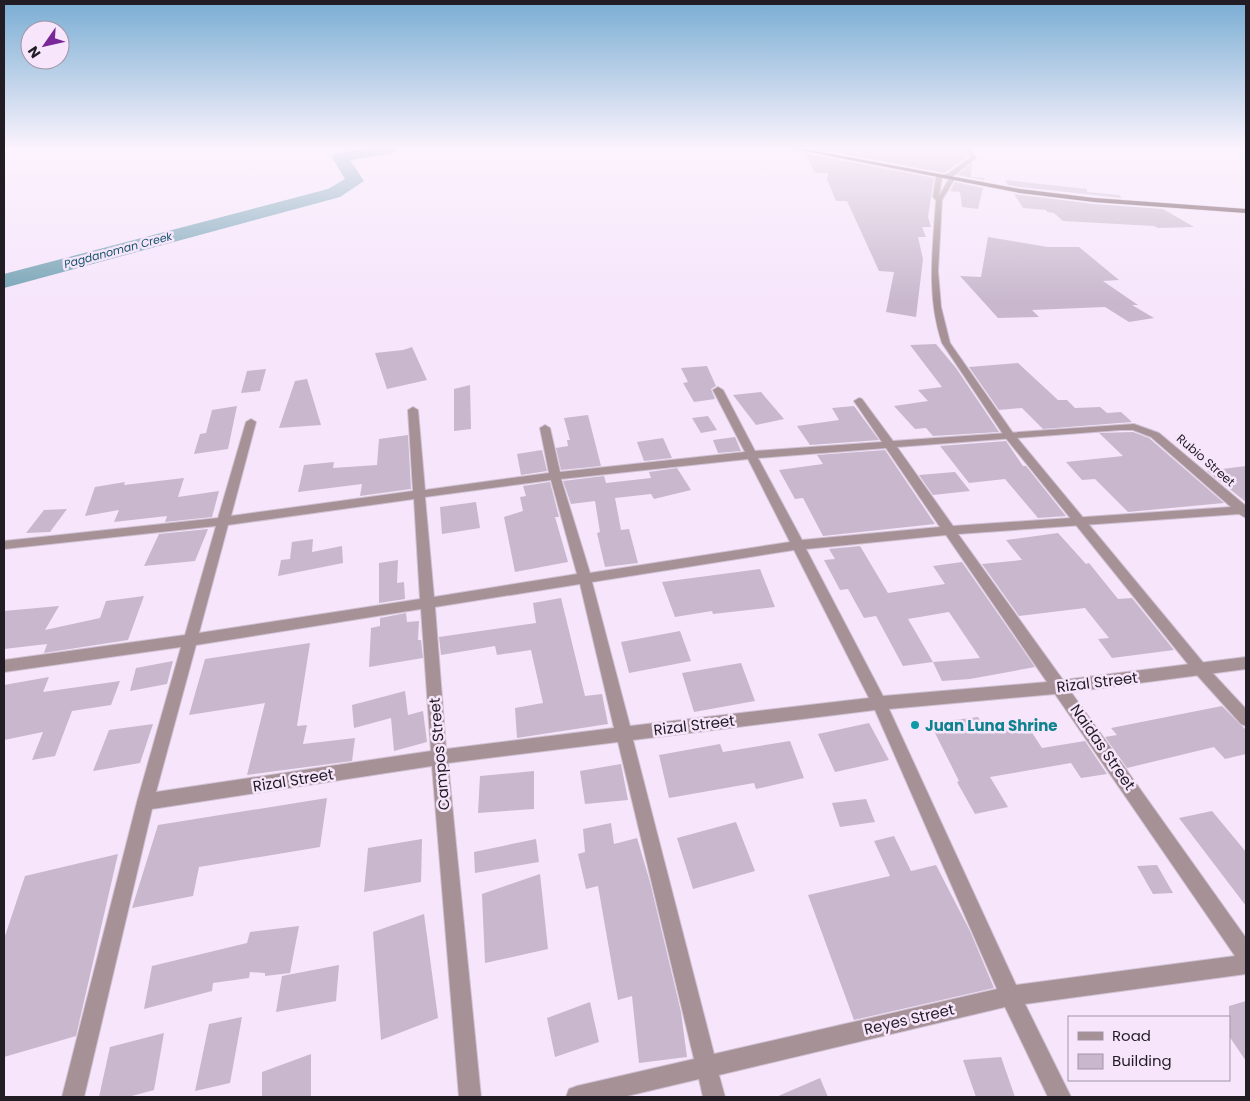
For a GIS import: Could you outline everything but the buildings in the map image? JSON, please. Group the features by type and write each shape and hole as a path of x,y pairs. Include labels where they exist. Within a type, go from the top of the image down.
{"highway":[{"path":"1103,199 1246,211"}],"street":[{"path":"939,199 934,293 940,327 961,367 1009,435 1202,670 1246,719"},
{"path":"718,390 878,703 1010,996 1060,1097"},
{"name":"Naidas Street","path":"859,401 1061,687 1246,954"},
{"name":"Campos Street","path":"413,410 438,757 470,1097"},
{"path":"73,1097 144,802 225,521 251,422"},
{"name":"Rubio Street","path":"1009,435 1120,427 1145,430 1166,443 1245,511"},
{"path":"546,428 555,476 585,578 622,734 714,1097"},
{"path":"4,545 225,521 555,476 752,455 1009,435"},
{"path":"4,666 190,640 426,601 797,545 950,530 1245,511"},
{"name":"Rizal Street","path":"144,802 438,757 878,703 1061,687 1246,663"},
{"name":"Reyes Street","path":"576,1097 1010,996 1246,964"}],"waterway":[{"name":"Pagdanoman Creek","path":"4,281 310,199"}],"place":[{"name":"Juan Luna Shrine","path":"915,725"}]}
